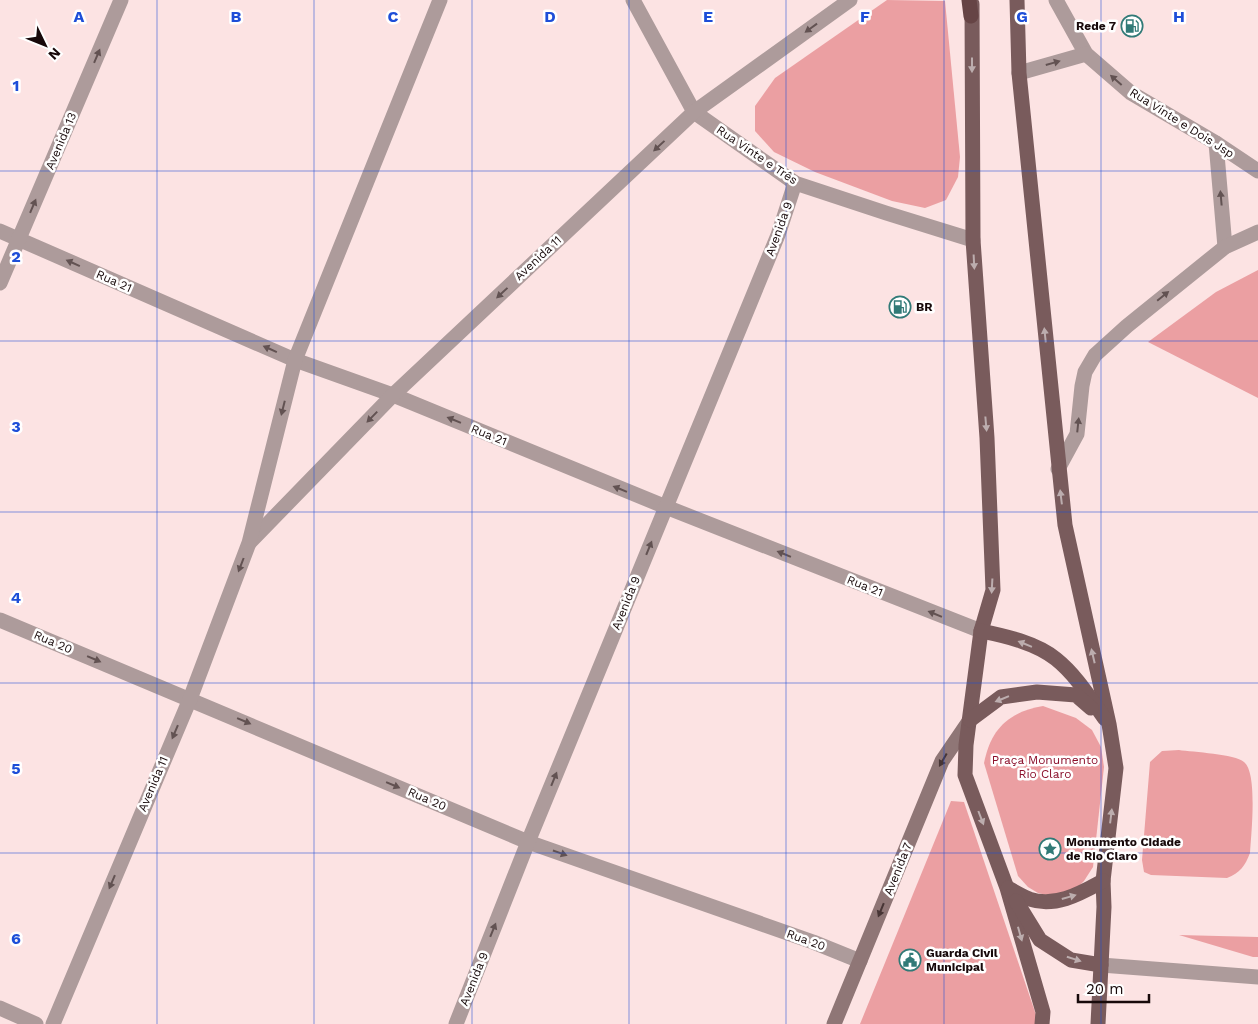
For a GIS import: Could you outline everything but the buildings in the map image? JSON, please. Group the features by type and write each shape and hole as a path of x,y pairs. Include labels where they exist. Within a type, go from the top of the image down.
{"highway":[{"path":"971,0 971,16"}],"main road":[{"path":"1018,0 1019,73 1067,543 1109,724 1116,768 1103,882 1104,907 1098,1024"},
{"path":"971,16 973,240 987,438 993,590 981,631 966,745 965,775 1007,888 1043,1012 1042,1024"},
{"path":"981,631 1003,636 1036,648 1056,659 1078,681 1109,724"},
{"path":"970,720 1001,697 1037,692 1076,695 1109,724"},
{"name":"Avenida 7","path":"834,1024 942,761 970,720"},
{"path":"1007,888 1030,899 1053,902 1077,895 1103,882"},
{"path":"1007,888 1040,940 1071,960 1101,965"}],"street":[{"name":"Avenida 13","path":"0,283 121,0"},
{"name":"Avenida 11","path":"53,1024 190,699 249,543 295,360 440,0"},
{"name":"Rua Vinte e Três","path":"634,0 694,112 795,183 973,240"},
{"name":"Avenida 11","path":"249,543 393,395 694,112 850,0"},
{"name":"Rua Vinte e Dois Jsp","path":"1056,0 1086,54 1131,93 1216,143 1258,171"},
{"path":"1019,73 1086,54"},
{"path":"1216,143 1225,247"},
{"name":"Avenida 9","path":"456,1024 528,842 778,235 795,183"},
{"name":"Rua 21","path":"0,231 295,360 393,395 666,507 981,631"},
{"path":"1058,469 1077,434 1085,372 1095,355 1146,310 1225,247 1258,232"},
{"name":"Rua 20","path":"0,620 528,842 813,942 860,961"},
{"path":"1101,965 1258,977"},
{"path":"0,1008 36,1024"}],"green space":[{"path":"887,0 945,1 960,157 958,177 946,200 925,208 892,201 815,172 774,152 755,131 755,106 775,78"},
{"path":"1258,270 1258,398 1148,342 1216,292"},
{"name":"Praça Monumento Rio Claro","path":"1043,706 1076,718 1092,730 1101,747 1104,767 1093,867 1076,889 1051,896 1038,893 1028,887 1018,876 984,763 991,740 1003,724 1011,717"},
{"path":"1179,750 1232,757 1244,762 1248,768 1251,778 1253,805 1250,853 1242,868 1227,878 1151,875 1144,872 1142,860 1150,762 1162,751"},
{"path":"951,801 964,802 1036,1015 1036,1024 860,1024"},
{"path":"1179,935 1258,937 1258,957 1253,957"}],"place":[{"name":"Rede 7","path":"1132,26"},
{"name":"BR","path":"900,307"},
{"name":"Monumento Cidade de Rio Claro","path":"1050,849"},
{"name":"Guarda Civil Municipal","path":"910,960"}]}
